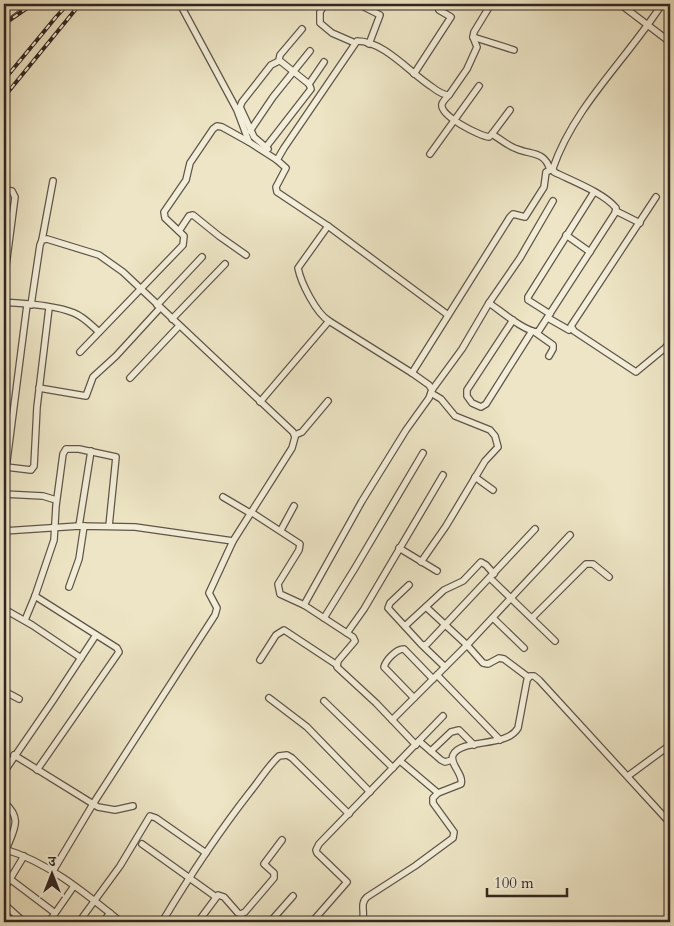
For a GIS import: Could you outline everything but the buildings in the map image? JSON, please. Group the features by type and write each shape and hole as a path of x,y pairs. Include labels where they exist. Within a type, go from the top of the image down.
{"street":[{"path":"4,18 22,4"},
{"path":"180,4 237,110 249,142"},
{"path":"325,4 320,12 320,23 332,33 355,42 359,41 369,44 388,53 437,90 445,95 449,95"},
{"path":"365,4 364,7 380,16 369,44"},
{"path":"491,4 474,30 473,37 477,45 474,55 463,75 442,104 442,107 445,112 472,132 488,137 510,110"},
{"path":"620,4 670,42"},
{"path":"412,372 510,217 513,214 523,218 527,215 544,187 545,174 551,169 580,113 649,25 662,4"},
{"path":"414,74 451,17 439,10"},
{"path":"279,61 280,55 302,29"},
{"path":"473,37 514,50"},
{"path":"275,158 325,89 355,42"},
{"path":"250,131 268,102 310,51"},
{"path":"279,61 271,65 240,109 255,139 266,147 286,168 276,187 277,192 328,226 448,315"},
{"path":"266,147 311,89 309,84 279,61"},
{"path":"309,84 324,62"},
{"path":"430,154 479,86"},
{"path":"80,352 183,245 184,236 165,218 164,212 186,180 191,161 213,129 217,126 222,127 275,158"},
{"path":"492,134 517,150 543,157 554,172 594,192 613,205 616,211 640,223"},
{"path":"4,484 29,305 53,180"},
{"path":"4,190 12,191 15,197 4,281"},
{"path":"569,330 530,301 528,296 594,192"},
{"path":"656,197 573,322 571,328 636,372 670,342"},
{"path":"304,605 359,506 515,266 552,201"},
{"path":"513,320 467,390 466,396 475,405 481,407 486,404 534,332 549,316 616,211"},
{"path":"179,231 189,216 193,215 246,255"},
{"path":"328,226 298,265 302,279 322,316 412,372 429,385 432,391 441,398 455,416 488,428 495,436 498,445 497,449 487,459 475,477 446,526 421,562"},
{"path":"566,235 590,252"},
{"path":"42,240 47,239 99,255 119,268 295,435"},
{"path":"39,388 86,396 93,377 119,352 202,257"},
{"path":"172,319 225,264"},
{"path":"4,302 73,312 99,332"},
{"path":"490,303 553,345 549,356"},
{"path":"6,467 27,470 33,468 39,388 49,308"},
{"path":"260,402 329,321"},
{"path":"130,378 179,326"},
{"path":"295,435 302,432 328,401"},
{"path":"4,424 11,424"},
{"path":"53,871 93,804 215,615 217,608 209,593 233,541 294,443 295,435"},
{"path":"25,620 52,545 56,500 64,452 69,448 113,455 116,458 108,526"},
{"path":"69,587 78,559 91,451"},
{"path":"324,618 423,453"},
{"path":"347,633 364,609 443,475"},
{"path":"475,477 493,490"},
{"path":"4,494 43,496 56,500"},
{"path":"223,497 298,541 300,547 278,584 278,591 285,597 304,605 353,637 354,641 340,657 337,665 338,670 418,743 445,762 452,760"},
{"path":"280,530 294,506"},
{"path":"4,531 81,526 135,526 233,541"},
{"path":"424,645 535,529"},
{"path":"392,720 446,667 570,536"},
{"path":"399,548 437,571"},
{"path":"405,626 444,590 463,581 481,562 486,565 492,576 511,598 555,641"},
{"path":"532,618 586,564 592,564 609,577"},
{"path":"409,585 387,607 446,667"},
{"path":"35,596 117,648 119,652 37,770"},
{"path":"426,607 467,645 483,663 488,664 497,658 502,658 528,677 534,676 539,680 670,823"},
{"path":"4,609 25,620 81,658"},
{"path":"493,618 524,648"},
{"path":"260,660 276,635 284,630 337,665"},
{"path":"5,768 52,702 96,635"},
{"path":"414,698 384,667 385,663 399,650 404,650 435,677 500,740"},
{"path":"362,922 364,899 422,861 454,836 452,829 432,802 432,798 462,783 462,778 452,760 458,750 474,744 500,740 514,734 518,728 528,677"},
{"path":"4,691 19,699"},
{"path":"269,698 307,727 370,792"},
{"path":"324,701 393,768"},
{"path":"312,922 347,882 316,850 319,844 443,716"},
{"path":"431,751 455,730 459,730 474,744"},
{"path":"628,776 670,745"},
{"path":"162,922 206,853 277,758 283,755 292,758 349,814"},
{"path":"14,756 93,804 115,810 133,806"},
{"path":"400,761 438,794"},
{"path":"4,802 12,810 16,823 5,849 24,856 53,871 121,922"},
{"path":"78,922 95,902 120,866 150,816 156,818 206,853"},
{"path":"142,844 216,897 222,896 238,912 243,914 274,878 274,873 264,864 282,840"},
{"path":"4,889 24,856"},
{"path":"10,879 55,914"},
{"path":"49,922 74,886"},
{"path":"270,922 293,896"},
{"path":"199,922 216,897"},
{"path":"4,904 24,922"},
{"path":"103,922 110,914"}],"railway":[{"path":"4,24 33,4"},
{"path":"4,80 68,4"},
{"path":"4,97 80,4"}]}
